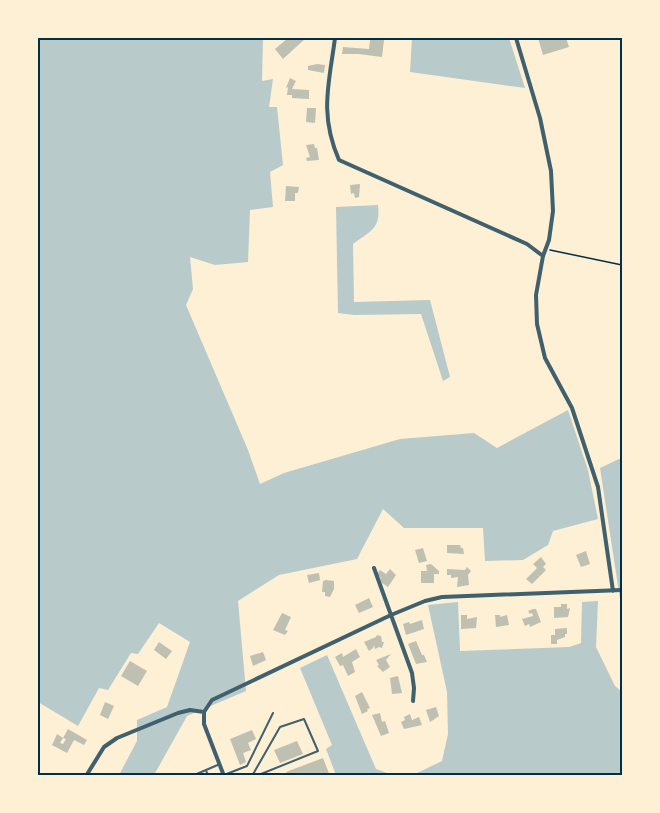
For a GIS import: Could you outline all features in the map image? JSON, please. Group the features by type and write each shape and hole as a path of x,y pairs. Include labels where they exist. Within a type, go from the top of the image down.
{"street":[{"path":"335,38 326,111 333,146 339,160 527,244 543,256"},
{"path":"516,38 540,118 551,171 553,211 549,240 543,256 536,295 537,324 545,358 572,408 598,487 613,591"},
{"path":"374,568 412,674 413,701"},
{"path":"224,775 204,724 204,712 213,700 391,615 425,601 442,597 622,590"},
{"path":"86,776 104,747 117,738 178,713 190,710 204,712"}],"lane":[{"path":"224,775 247,766 273,713"},
{"path":"252,776 280,727 304,719 318,752 256,776"},
{"path":"192,776 220,764"},
{"path":"206,770 208,776"}],"path":[{"path":"546,249 622,266"}],"shaded area":[{"path":"38,38 263,38 262,81 273,79 269,107 277,107 283,165 270,172 273,207 250,210 248,262 215,265 190,257 193,289 186,305 248,450 260,484 284,473 400,439 474,433 497,448 568,410 588,470 598,519 553,531 548,545 523,560 485,561 483,528 404,528 383,509 357,559 279,575 238,601 246,691 187,716 154,775 119,775 137,741 137,720 167,707 190,642 159,623 138,654 131,653 108,690 99,688 78,726 38,702"},
{"path":"412,38 509,38 525,88 410,72"},
{"path":"378,205 378,219 373,229 353,244 354,302 430,300 450,377 443,381 421,314 354,315 338,313 336,207"},
{"path":"622,459 622,598 620,599 600,468"},
{"path":"598,601 596,647 615,686 622,692 622,775 413,775 442,761 448,734 447,692 428,605 458,602 460,651 569,647 581,643 582,602"},
{"path":"327,655 376,769 393,775 336,775 326,749 332,745 300,668"}],"building":[{"path":"288,38 306,38 283,59 275,49"},
{"path":"538,38 566,38 569,47 543,55"},
{"path":"370,40 384,40 382,57 342,54 343,47 369,49"},
{"path":"325,65 324,73 308,70 308,66"},
{"path":"290,78 296,81 292,89 309,90 309,99 292,98 292,95 287,95 288,87 286,88"},
{"path":"307,108 316,108 315,123 306,122"},
{"path":"314,144 319,160 307,161 306,158 310,157 306,145"},
{"path":"360,184 359,197 355,198 354,193 351,194 350,185"},
{"path":"286,186 299,187 298,193 295,193 295,201 285,201"},
{"path":"447,545 460,545 464,554 447,553"},
{"path":"423,548 427,561 419,563 415,550"},
{"path":"586,551 590,564 581,567 576,555"},
{"path":"541,557 546,564 543,567 546,570 532,584 526,579 537,568 533,564"},
{"path":"431,564 439,571 439,574 434,574 434,583 421,583 421,571 427,571 426,565"},
{"path":"467,567 471,571 468,575 469,585 457,587 458,577 451,578 451,575 447,575 447,569 465,570"},
{"path":"390,569 396,575 388,587 382,583 377,574 380,570 386,574"},
{"path":"319,573 320,580 309,583 307,575"},
{"path":"323,581 334,581 334,589 330,597 325,596 325,592 322,592"},
{"path":"369,598 373,607 359,613 355,605"},
{"path":"561,604 567,604 567,609 570,608 568,617 554,618 554,607 561,607"},
{"path":"536,609 541,622 530,627 529,624 525,626 522,619 533,616 528,611"},
{"path":"282,613 291,617 285,635 273,630"},
{"path":"461,615 467,615 467,619 477,617 476,628 461,629"},
{"path":"495,615 500,615 500,617 507,615 509,625 496,627"},
{"path":"422,620 424,629 406,635 403,624"},
{"path":"567,628 565,637 557,640 557,644 551,644 551,635 555,635 555,629"},
{"path":"377,635 381,636 384,642 382,648 375,649 374,645 369,651 364,642"},
{"path":"416,641 427,662 416,664 408,644"},
{"path":"159,642 172,651 166,659 154,650"},
{"path":"356,649 360,657 352,662 355,672 348,676 343,665 340,666 335,657 342,653 343,657"},
{"path":"263,652 266,660 253,666 250,656"},
{"path":"391,654 386,660 390,667 383,672 377,666 379,665 376,660"},
{"path":"130,661 147,671 138,686 121,676"},
{"path":"398,676 402,693 392,694 390,678"},
{"path":"362,692 370,708 362,714 355,696"},
{"path":"105,702 114,706 108,719 100,715"},
{"path":"436,707 439,716 430,722 426,710"},
{"path":"380,713 382,722 385,721 389,733 381,736 372,715"},
{"path":"410,714 412,720 419,717 422,725 404,729 401,722"},
{"path":"68,729 87,740 84,745 74,740 67,753 52,745 57,734 63,738"},
{"path":"252,730 256,739 248,743 251,750 243,753 246,762 240,765 230,739"},
{"path":"297,741 303,754 280,763 274,750"},
{"path":"323,758 330,776 288,776 286,772"}]}
